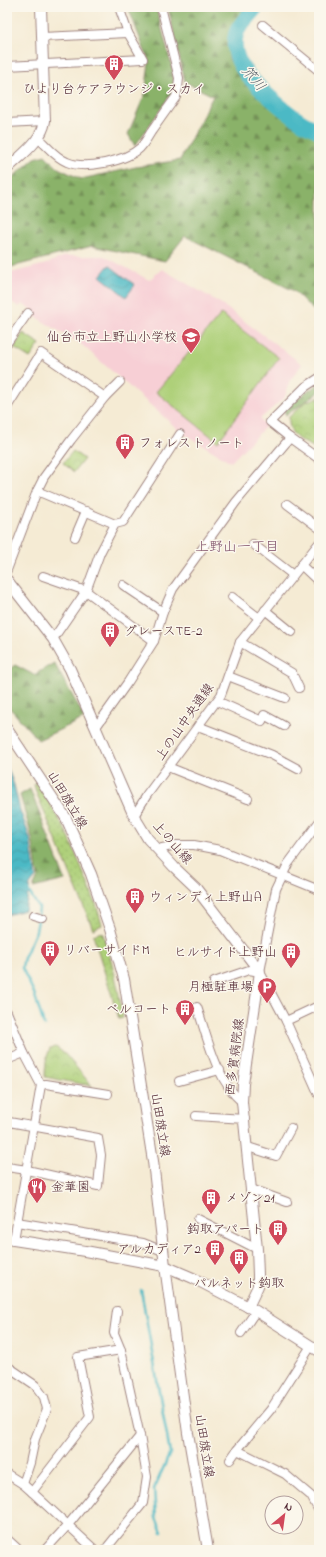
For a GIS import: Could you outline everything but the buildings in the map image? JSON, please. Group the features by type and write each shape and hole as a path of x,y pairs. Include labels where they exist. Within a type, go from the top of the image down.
{"street":[{"path":"7,169 38,138 44,129 41,7"},
{"path":"7,66 143,59 128,33 119,7"},
{"path":"38,138 60,158 78,165 118,160 132,154 141,147 176,97 178,88 178,78 161,7"},
{"path":"315,7 319,10"},
{"path":"262,25 319,71"},
{"path":"42,37 128,33"},
{"path":"7,123 45,121"},
{"path":"7,343 28,313"},
{"path":"7,407 41,353 105,397"},
{"path":"319,378 305,387 270,422 319,459"},
{"path":"7,570 37,491 44,477 105,397 120,382"},
{"path":"37,491 115,524 123,522 180,434"},
{"path":"96,727 128,682 154,641 163,612 173,589 236,502 290,438"},
{"path":"287,504 319,528"},
{"path":"75,537 86,511"},
{"path":"53,639 86,591 100,553 115,524"},
{"name":"上の山中央通線","path":"134,816 147,795 221,695 240,642 319,543"},
{"path":"253,544 293,575"},
{"path":"301,565 319,582"},
{"path":"43,576 86,591 154,641"},
{"name":"上の山線","path":"7,580 53,639 70,669 134,816 148,839 174,868 195,887 260,972 286,1021 319,1095"},
{"path":"124,585 163,612"},
{"path":"232,597 259,618"},
{"path":"265,610 292,632"},
{"path":"240,642 292,673 299,688"},
{"path":"228,676 285,698"},
{"path":"217,701 262,721 264,715 284,726"},
{"path":"198,726 272,755 298,769"},
{"name":"山田旗立線","path":"7,729 66,818 91,874 110,930 124,980 153,1161 163,1251 188,1433 208,1550"},
{"path":"168,767 248,799"},
{"name":"西多賀病院線","path":"252,1309 258,1286 257,1250 248,1147 242,1102 243,1084 260,972 276,889 288,864 319,822"},
{"path":"158,849 194,845 220,850 319,890"},
{"path":"33,916 43,919"},
{"path":"214,982 249,970 260,972"},
{"path":"286,1021 318,1006"},
{"path":"197,1007 214,1060 232,1094 242,1102"},
{"path":"7,1012 24,1053 41,1085 17,1222 11,1240 108,1255 165,1266 193,1278 252,1309 315,1348 272,1409 230,1460"},
{"path":"7,1060 24,1053"},
{"path":"179,1081 220,1070"},
{"path":"41,1085 46,1084 108,1094"},
{"path":"196,1116 245,1119"},
{"path":"7,1167 98,1186 102,1155 98,1138 33,1128 8,1122"},
{"path":"248,1147 276,1156 291,1128"},
{"path":"251,1189 287,1202"},
{"path":"198,1219 257,1250"},
{"path":"17,1222 143,1243 163,1251"},
{"path":"241,1333 252,1309"},
{"path":"105,1550 143,1503 147,1477 140,1436 121,1350 114,1333 117,1311"},
{"path":"32,1492 90,1417 78,1357 121,1350"},
{"path":"7,1366 35,1385 44,1397 47,1409 35,1439 30,1463 23,1484"},
{"path":"45,1550 68,1526 140,1436"},
{"path":"237,1450 290,1478 311,1496 319,1511"},
{"path":"7,1474 23,1484 95,1550"},
{"path":"7,1539 18,1550"}],"shaded area":[{"name":"仙台市立上野山小学校","path":"65,256 104,256 149,280 162,269 220,303 302,364 289,382 285,397 260,419 266,426 231,462 181,432 82,345 31,314 31,309 22,304 19,307 7,299 7,274 46,264"}],"green space":[{"path":"128,7 156,7 174,75 174,90 135,146 128,134 145,94 149,62"},
{"path":"168,7 249,7 231,35 229,59 248,87 319,140 319,316 294,291 185,236 165,261 92,246 7,268 7,182 35,158 45,155 58,168 81,179 136,167 180,160 213,96 185,82"},
{"path":"221,314 279,358 218,442 156,392"},
{"path":"23,333 40,344 30,358 14,348"},
{"path":"319,384 319,392 286,415 284,410 306,392"},
{"path":"319,397 319,445 317,449 297,438 293,434 289,424 289,417 305,402"},
{"path":"73,451 84,459 74,472 63,463"},
{"path":"54,663 85,718 38,740 7,705 7,671 15,665 34,675"},
{"path":"37,781 68,835 96,904 102,925 93,929 36,792 34,784"},
{"path":"30,789 65,880 33,888 38,877 32,838 20,795"},
{"path":"102,932 112,964 119,996 123,1018 119,1019 93,935"},
{"path":"56,1047 65,1054 92,1086 45,1077 46,1062 50,1048"}],"water":[{"path":"109,265 135,285 126,297 100,276"},
{"path":"7,766 30,838 36,877 30,885 25,910 7,915"}],"waterway":[{"name":"笊川","path":"256,7 242,23 236,34 236,52 242,67 252,80 287,112 298,120 319,131"},
{"path":"27,889 39,908 38,916"},
{"path":"38,920 36,931 24,958 22,968 34,993 44,1025"},
{"path":"141,1290 170,1453 154,1489 156,1518 162,1532"}],"place":[{"name":"ひより台ケアラウンジ・スカイ","path":"114,81"},
{"name":"仙台市立上野山小学校","path":"191,354"},
{"name":"フォレストノート","path":"125,460"},
{"name":"グレースTE-2","path":"110,648"},
{"name":"ウィンディ上野山A","path":"135,914"},
{"name":"リバーサイドM","path":"50,967"},
{"name":"ヒルサイド上野山","path":"291,969"},
{"name":"月極駐車場","path":"267,1004"},
{"name":"ベルコート","path":"185,1026"},
{"name":"金華園","path":"37,1204"},
{"name":"メゾン21","path":"211,1215"},
{"name":"鈎取アパート","path":"278,1246"},
{"name":"アルカディア2","path":"215,1266"},
{"name":"パルネット鈎取","path":"239,1275"}],"district":[{"name":"上野山一丁目","path":"237,547"}]}
